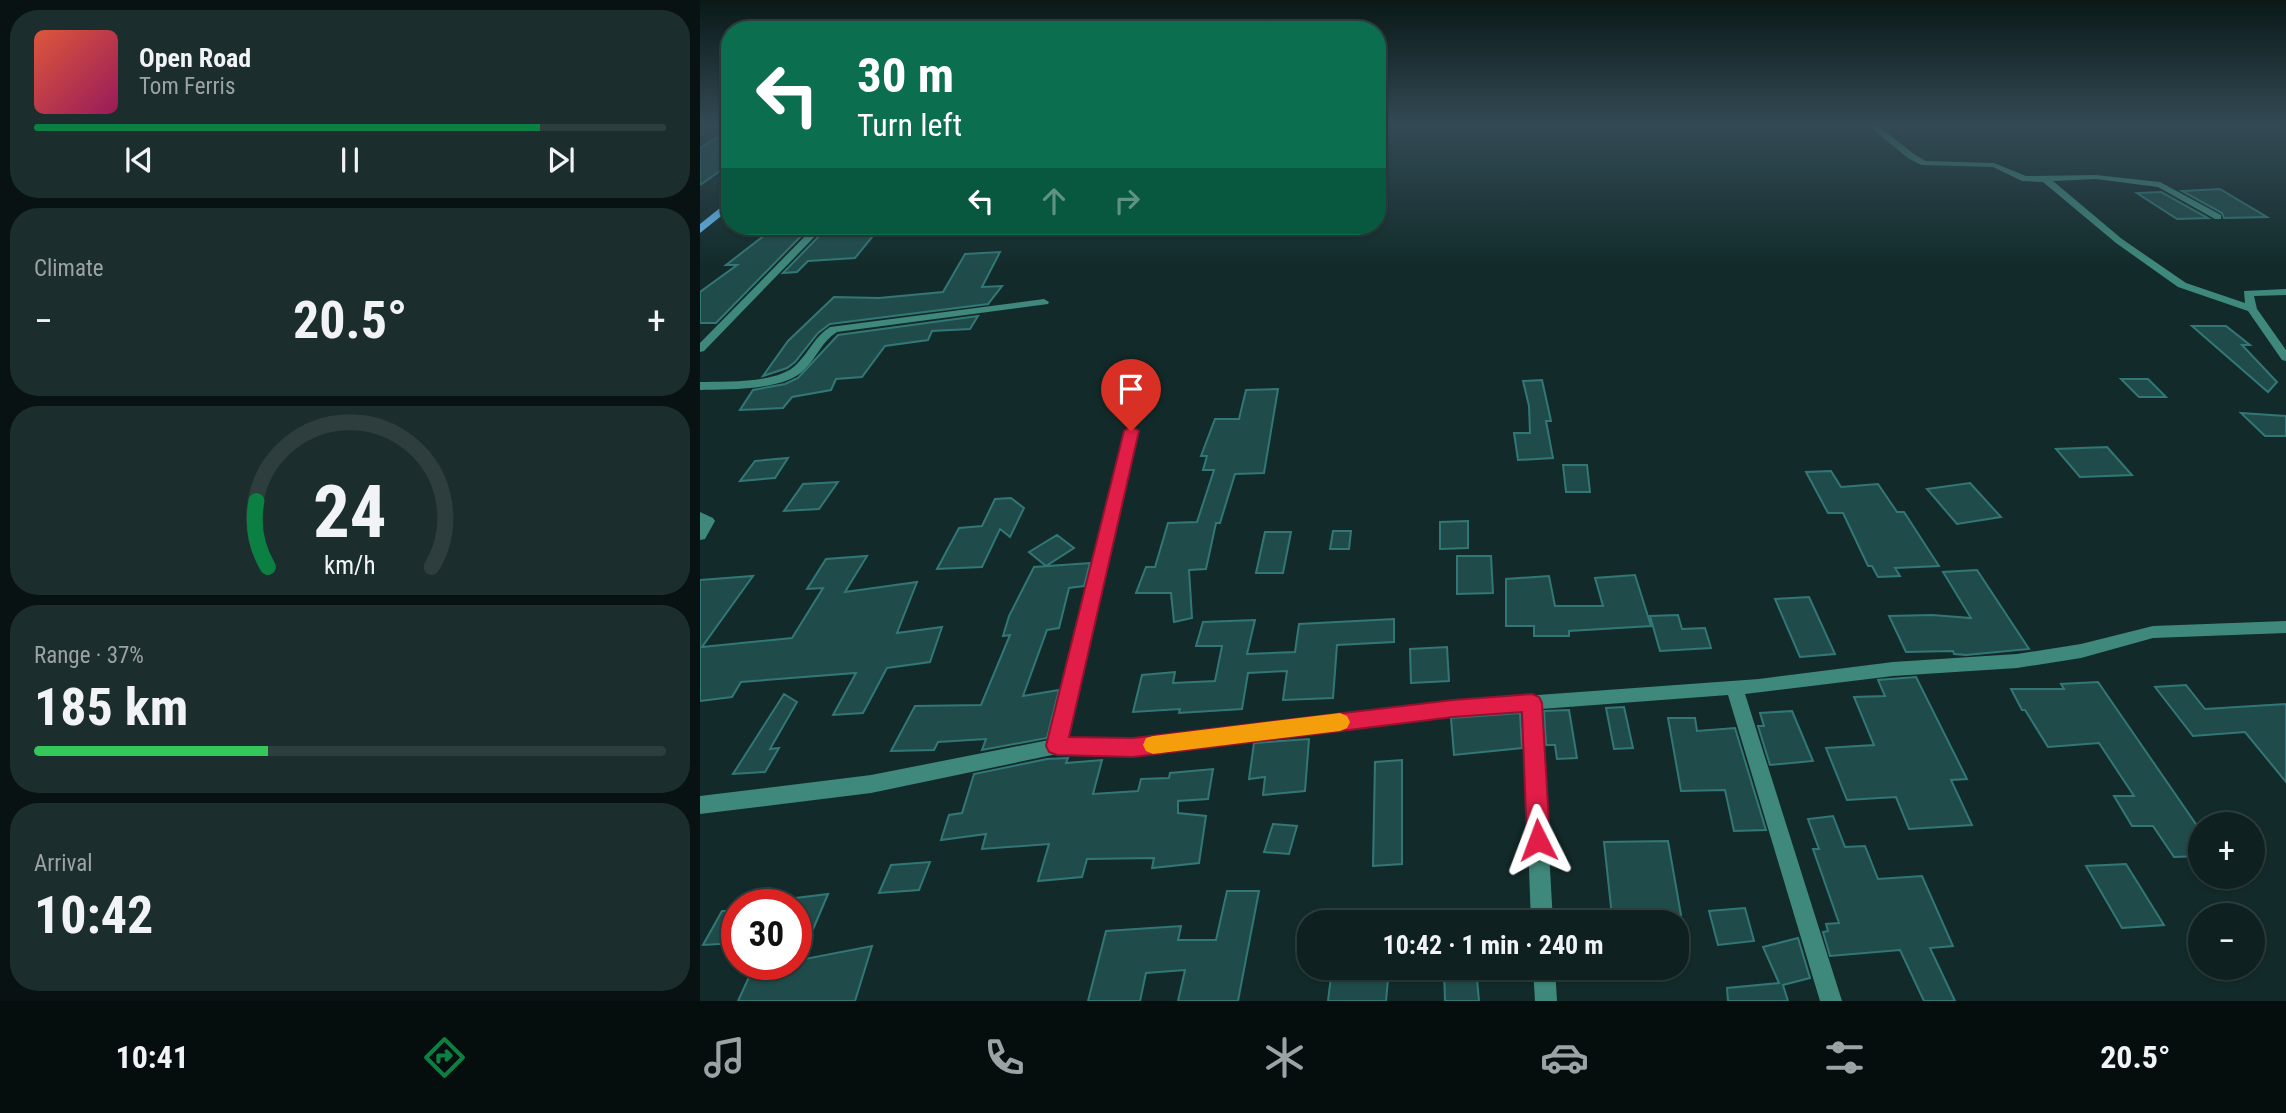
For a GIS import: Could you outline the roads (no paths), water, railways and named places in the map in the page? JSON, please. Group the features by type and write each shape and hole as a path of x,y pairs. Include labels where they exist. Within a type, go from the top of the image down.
{"main road":[{"path":"700,230 721,211"}],"street":[{"path":"2011,173 2025,179 2096,177 2160,185 2218,217"},
{"path":"2045,179 2119,241 2182,285 2252,309"},
{"path":"700,349 811,235"},
{"path":"2286,292 2248,293 2252,309 2286,358"},
{"path":"700,386 790,375 801,368 822,338 834,329 1044,302"},
{"path":"1057,746 1131,431"},
{"path":"700,517 708,521 700,535"},
{"path":"700,805 871,785 1057,746 1133,747 1453,708 1734,687 1893,669 2017,661 2081,651 2153,632 2286,627"},
{"path":"1734,687 1831,1001"},
{"path":"1532,703 1541,910"},
{"path":"1545,980 1546,1001"}]}
